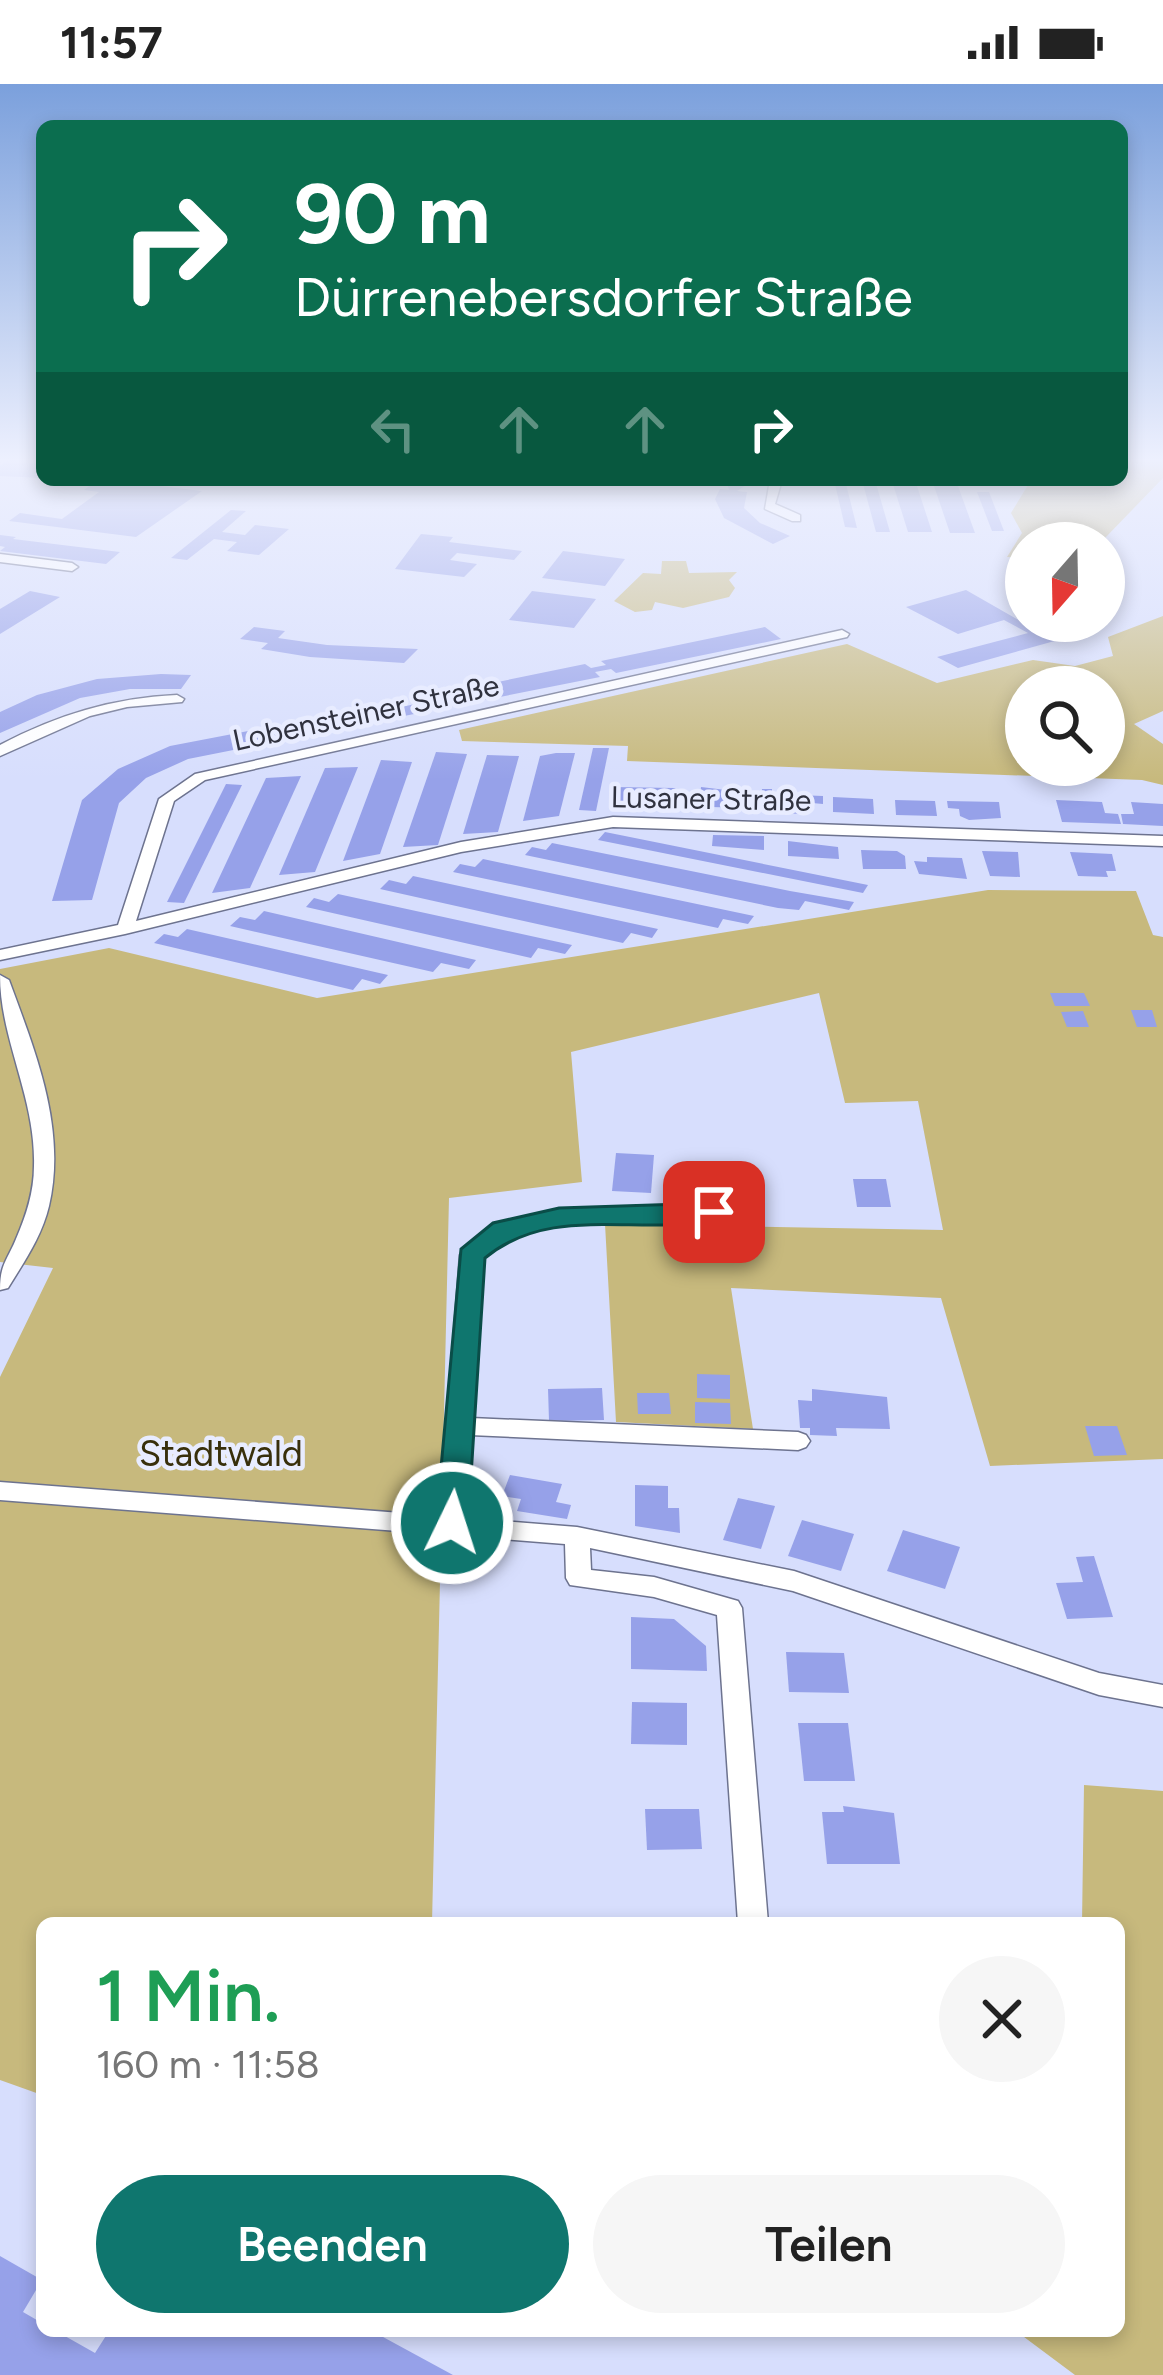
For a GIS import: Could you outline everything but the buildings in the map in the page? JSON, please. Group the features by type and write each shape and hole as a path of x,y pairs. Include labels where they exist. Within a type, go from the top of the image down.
{"street":[{"name":"Lobensteiner Straße","path":"125,929 166,799 200,777 842,634"},
{"path":"0,751 68,714 103,704 176,699"},
{"name":"Lusaner Straße","path":"125,929 461,847 613,822 1163,841"},
{"path":"0,956 125,929"},
{"path":"0,980 42,1101 46,1132 37,1216 0,1283"},
{"path":"452,1523 471,1255 502,1229 559,1217 714,1212"},
{"path":"459,1426 798,1441"},
{"path":"0,1491 577,1536 794,1581 1099,1684 1163,1696"},
{"path":"577,1536 579,1578 654,1587 729,1608 753,1917"}],"green space":[{"path":"662,567 687,567 689,573 737,572 729,580 735,588 729,597 683,608 655,602 652,610 635,612 614,601 643,573 661,574"},
{"path":"1163,616 1163,711 1134,724 1163,744 1163,785 1125,779 1125,666 1075,666 1113,656 1109,642 1125,642 1125,631"},
{"path":"847,644 937,683 1005,667 1005,775 627,761 628,746 462,741 459,730"},
{"path":"1033,660 1075,666 1008,666"},
{"name":"Stadtwald","path":"988,890 1136,891 1153,935 1163,937 1163,1459 990,1466 941,1298 731,1288 753,1429 616,1422 605,1224 943,1230 918,1101 845,1103 819,993 571,1052 582,1182 449,1198 432,1917 36,1917 36,2093 0,2080 0,1377 53,1268 0,1262 0,969 109,948 317,998"},
{"path":"1084,1785 1163,1791 1163,2375 1075,2375 1024,2337 1125,2337 1125,1917 1082,1917"}],"route":[{"path":"452,1523 471,1255 502,1229 559,1217 714,1212"}]}
